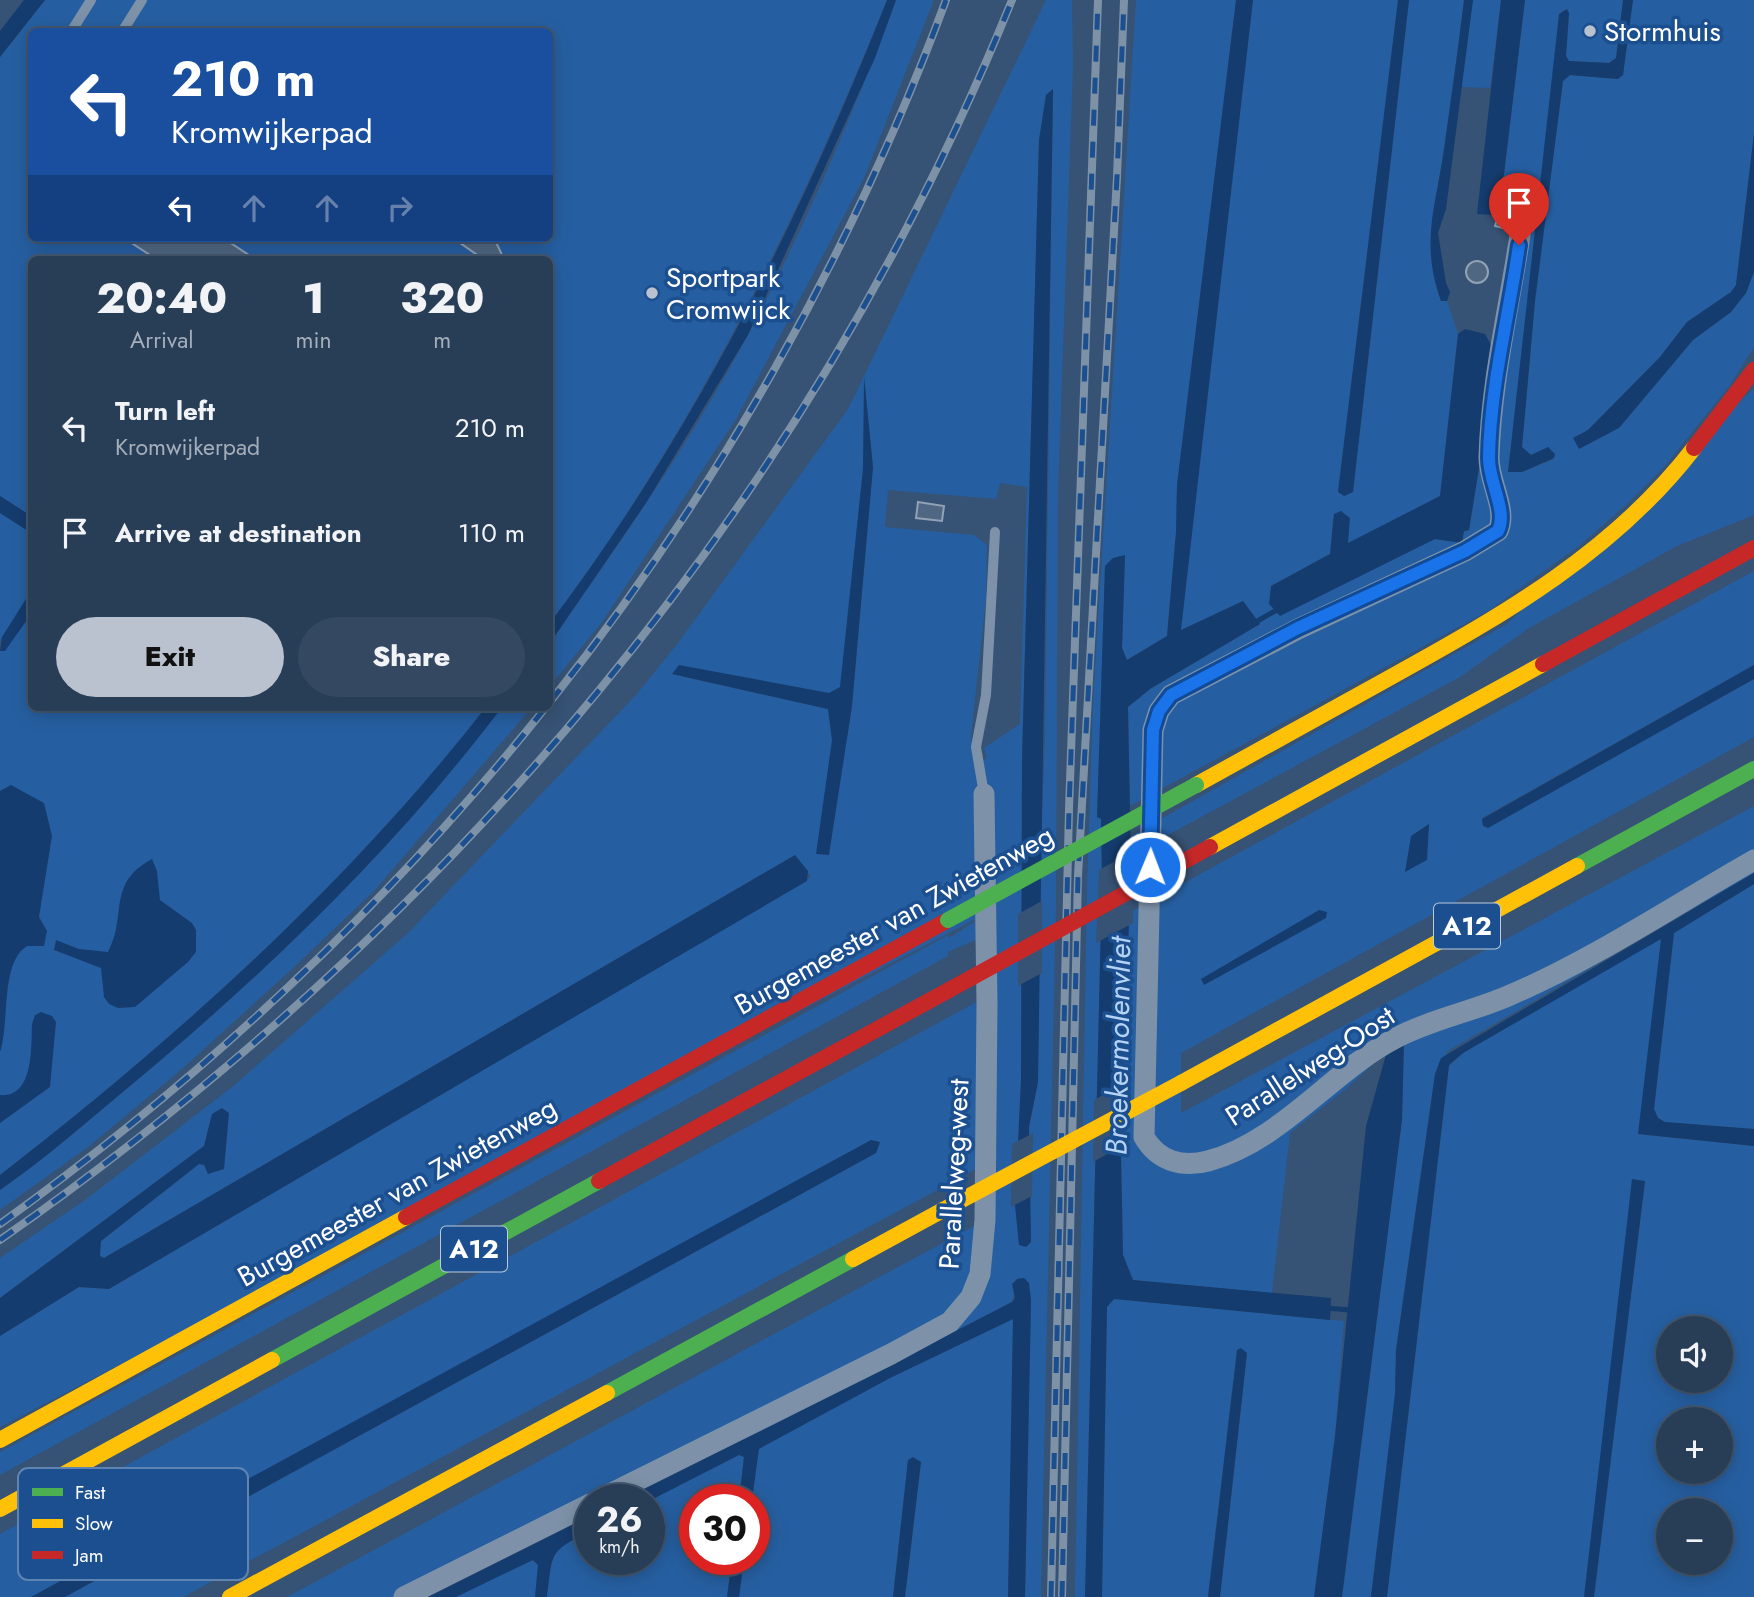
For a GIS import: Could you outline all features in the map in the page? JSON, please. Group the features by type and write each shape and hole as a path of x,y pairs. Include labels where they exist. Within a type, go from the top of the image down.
{"main road":[{"name":"Burgemeester van Zwietenweg","path":"0,1440 1482,627 1565,573 1606,541 1671,478 1754,370"},
{"name":"A12","path":"75,1468 1754,548"},
{"name":"A12","path":"230,1597 1181,1083 1754,769"},
{"name":"A12","path":"0,1509 18,1499"}],"street":[{"name":"Parallelweg-Oost","path":"1522,222 1502,344 1489,456 1490,478 1499,498 1501,524 1492,536 1465,551 1298,628 1171,695 1159,711 1153,730 1144,1138 1161,1158 1193,1163 1221,1156 1290,1117 1393,1040 1507,997 1548,977 1754,860"},
{"name":"Parallelweg-west","path":"630,1484 950,1322 971,1297 980,1274 985,1220 987,991 984,794"},
{"path":"404,1597 574,1512"}],"lane":[{"path":"74,28 91,0"},
{"path":"124,28 142,0"},
{"path":"984,794 976,747 986,695 995,532"}],"shaded area":[{"name":"Sportpark Cromwijck","path":"45,0 887,0 779,244 696,401 602,551 553,619 553,256 28,256 28,514 0,496 0,57"},
{"path":"896,0 934,0 864,178 736,419 602,622 553,682 553,639 628,530 726,375 789,254 863,84"},
{"path":"1046,0 1072,0 1073,66 1058,490 1056,904 1041,1597 1025,1597 1031,1301 1029,1283 1024,1278 1017,1279 1012,1302 774,1425 652,1484 574,1484 574,1522 419,1597 287,1597 985,1220 991,1161 248,1562 248,1497 876,1153 880,1143 248,1481 248,1468 121,1468 991,994 991,933 948,952 948,956 0,1475 0,1452 948,935 949,938 991,911 0,1427 0,1336 79,1287 109,1289 811,877 795,855 104,1258 100,1256 100,1242 199,1164 204,1165 212,1114 204,1146 0,1298 0,1258 85,1200 232,1087 408,933 636,695 678,643 848,409","holes":["1053,90 1045,736 1039,894 1038,1082 1029,1127 1031,1242 1015,1206 1021,1080 1022,759 1039,140 1046,95","865,385 873,467 852,706 828,855 832,740 828,709 672,674 829,693 841,687 863,469","1000,483 1027,487 1020,724 984,748 987,758 974,765 971,736 986,598 987,545 974,535 885,527 888,490 996,499"]},
{"path":"1136,0 1236,0 1177,485 1176,532 1167,636 1127,660 1122,648 1125,555 1113,558 1105,566 1097,816 1101,818 1102,879 1085,1597 1075,1597 1087,888 1093,702"},
{"path":"1253,0 1398,0 1338,492 1344,496 1353,492 1409,0 1464,0 1431,242 1431,261 1441,301 1447,301 1458,334 1440,496 1348,544 1333,518 1330,554 1271,586 1271,599 1436,539 1446,541 1469,530 1479,468 1491,345 1501,331 1518,204 1496,203 1504,174 1525,0 1623,0 1616,58 1609,63 1569,61 1566,56 1569,13 1562,10 1508,471 1522,472 1554,459 1527,453 1522,447 1535,301 1563,81 1570,75 1617,79 1623,75 1633,0 1754,0 1754,133 1736,285 1731,292 1687,322 1660,357 1588,430 1573,438 1619,428 1693,340 1731,312 1746,293 1754,272 1754,347 1730,385 1664,467 1579,546 1488,611 1130,806 1128,707 1150,689 1260,624 1243,601 1180,631"},
{"path":"1473,0 1501,0 1490,88 1461,87"},
{"path":"1754,388 1754,515 1677,546 1529,628 1460,677 1131,855 1131,836 1507,624"},
{"path":"0,513 28,530 28,596 0,641"},
{"path":"1754,571 1754,665 1482,818 1483,826 1488,827 1754,679 1754,737 1181,1053 1181,1113 1754,806 1754,873 1448,1051 1435,1074 1396,1350 1395,1394 1371,1597 1342,1597 1402,1120 1404,1042 1387,1051 1347,1088 1290,1133 1272,1293 1133,1280 1123,1255 1121,1157 1129,913"},
{"path":"28,618 28,711 483,711 433,773 376,836 258,956 131,1069 0,1175 0,650 5,650"},
{"path":"499,711 529,711 374,891 292,969 182,1069 88,1147 0,1210 0,1190 52,1151 235,995 330,904 462,758"},
{"path":"1754,884 1754,1129 1664,1122 1658,1118 1654,1109 1674,933"},
{"path":"1658,938 1663,942 1638,1134 1754,1146 1754,1597 1594,1597 1645,1182 1633,1180 1584,1597 1387,1597 1449,1066 1463,1053"},
{"path":"1114,1299 1344,1321 1335,1436 1314,1597 1220,1597 1247,1353 1237,1350 1208,1597 1102,1597 1107,1307"},
{"path":"1013,1319 1008,1597 905,1597 921,1462 908,1460 893,1597 739,1597 742,1575 770,1575 770,1484 754,1484 758,1449 890,1378"},
{"path":"739,1455 744,1457 741,1484 682,1484"},
{"path":"679,1486 679,1575 730,1575 727,1597 547,1597 555,1555 574,1540 574,1575 665,1575 665,1493"},
{"path":"18,1524 18,1580 63,1580 31,1597 0,1597 0,1534"},
{"path":"531,1560 538,1564 535,1597 456,1597"},
{"path":"96,1580 215,1580 183,1597 65,1597"}],"water":[{"path":"24,0 45,0 0,57 0,31"},
{"path":"887,0 896,0 875,58 748,335 646,503 553,639 553,619 602,551 650,477 739,323 780,244 854,82"},
{"path":"1236,0 1253,0 1181,630 1243,601 1260,624 1150,689 1128,707 1131,863 1121,1157 1123,1255 1133,1280 1331,1298 1330,1320 1114,1299 1107,1307 1102,1597 1085,1597 1102,879 1101,819 1097,817 1105,566 1113,558 1125,555 1122,648 1127,660 1167,636 1176,532 1177,485"},
{"path":"1398,0 1409,0 1353,492 1344,496 1338,492"},
{"path":"1464,0 1473,0 1446,209 1438,233 1446,283 1450,292 1447,301 1441,301 1431,261 1432,225"},
{"path":"1501,0 1525,0 1504,174 1492,215 1477,214"},
{"path":"1623,0 1633,0 1623,75 1618,79 1570,75 1563,81 1535,301 1522,447 1531,455 1548,447 1555,454 1554,458 1522,472 1508,472 1559,14 1567,9 1569,13 1566,56 1569,61 1609,63 1616,58"},
{"path":"1053,89 1038,1082 1029,1127 1031,1242 1026,1247 1019,1245 1015,1206 1021,1080 1022,759 1039,140 1046,95"},
{"path":"1754,133 1754,272 1746,293 1731,312 1693,340 1619,428 1579,449 1573,438 1588,430 1660,357 1687,322 1731,292 1736,285"},
{"path":"1465,329 1485,334 1491,345 1479,468 1469,530 1464,531 1462,543 1435,539 1280,616 1269,604 1271,586 1330,554 1334,514 1341,511 1350,518 1348,543 1440,496 1458,334"},
{"path":"864,376 873,467 852,706 829,855 816,854 832,740 828,709 672,674 679,665 829,693 840,687 863,469"},
{"path":"0,496 28,514 28,531 0,513"},
{"path":"28,596 28,618 5,651 0,651 2,637"},
{"path":"1754,665 1754,679 1488,828 1483,826 1482,819"},
{"path":"483,711 499,711 462,758 375,857 283,950 186,1038 52,1151 0,1190 0,1175 131,1069 258,956 318,897 433,773"},
{"path":"11,785 44,803 52,836 39,917 47,931 44,946 27,946 18,954 13,966 0,1052 0,791"},
{"path":"1429,824 1427,860 1405,872 1411,836"},
{"path":"795,855 808,871 807,881 109,1289 79,1287 0,1336 0,1298 204,1146 212,1114 222,1108 229,1113 224,1169 208,1174 204,1165 199,1164 101,1241 100,1256 104,1258"},
{"path":"152,859 157,871 160,900 192,923 196,930 196,952 135,1007 118,1008 109,1004 104,997 101,968 54,950 56,940 79,949 108,952 114,938 123,889 138,869"},
{"path":"1754,873 1754,884 1674,933 1654,1109 1658,1118 1665,1122 1754,1129 1754,1146 1638,1134 1661,939 1463,1053 1449,1065 1387,1597 1371,1597 1395,1394 1396,1350 1435,1074 1441,1058"},
{"path":"1319,910 1327,912 1326,918 1204,985 1201,979"},
{"path":"41,1012 52,1016 56,1022 50,1087 0,1123 0,1095 11,1094 25,1080 30,1057 32,1024 35,1015"},
{"path":"1404,1041 1402,1120 1342,1597 1314,1597 1335,1436 1366,1126 1387,1051"},
{"path":"871,1140 880,1142 876,1153 248,1497 248,1479"},
{"path":"1632,1179 1645,1181 1594,1597 1584,1597"},
{"path":"1024,1278 1029,1283 1031,1301 1025,1597 1008,1597 1013,1319 890,1378 759,1449 754,1484 741,1484 744,1457 739,1455 665,1493 665,1484 652,1484 1012,1302 1015,1298 1012,1284 1017,1279"},
{"path":"1241,1348 1247,1353 1220,1597 1208,1597 1237,1350"},
{"path":"913,1457 921,1462 905,1597 893,1597 908,1460"},
{"path":"574,1523 574,1540 560,1549 552,1562 547,1597 535,1597 538,1565 533,1560 456,1597 419,1597"},
{"path":"730,1575 742,1575 739,1597 727,1597"},
{"path":"62,1580 96,1580 65,1597 31,1597"}],"pier":[{"path":"1134,851 1133,923 1096,943 1099,870"},
{"path":"1042,901 1042,973 1018,986 1018,914"},
{"path":"1127,1082 1125,1144 1093,1162 1094,1100"},
{"path":"1033,1133 1032,1196 1011,1207 1012,1144"}],"building":[{"path":"1500,209 1512,213 1508,229 1495,226"},
{"path":"130,242 229,242 250,256 151,256"},
{"path":"459,242 496,242 503,256 479,256"},
{"path":"1477,261 1485,264 1488,272 1485,280 1477,283 1469,280 1466,272 1469,264"},
{"path":"918,502 944,506 942,521 916,518"}],"waterway":[{"name":"Broekermolenvliet","path":"1254,623 1282,607"},
{"name":"Broekermolenvliet","path":"1325,1308 1350,1310"}],"railway":[{"path":"553,698 669,539 776,367 868,186 909,94 946,0"},
{"path":"0,1240 163,1118 317,986 462,845 596,694 719,533 830,364 928,186 1012,0"},
{"path":"1051,1597 1069,809 1098,0"},
{"path":"1062,1597 1078,876 1117,177 1124,0"},
{"path":"0,1224 150,1109 291,984 423,850 543,711"}],"traffic: fast":[{"path":"1577,866 1754,769"},
{"path":"948,920 1196,785"},
{"path":"272,1360 599,1181"},
{"path":"607,1393 853,1259"}],"traffic: slow":[{"path":"1196,785 1433,654 1515,605 1593,550 1629,519 1663,485 1694,448"},
{"path":"1210,847 1543,664"},
{"path":"1181,1083 1577,866"},
{"path":"943,1210 1181,1083"},
{"path":"853,1259 943,1210"},
{"path":"0,1440 406,1217"},
{"path":"75,1468 272,1360"},
{"path":"230,1597 607,1393"},
{"path":"0,1509 18,1499"}],"traffic: jam":[{"path":"1694,448 1754,370"},
{"path":"1543,664 1754,548"},
{"path":"949,990 1210,847"},
{"path":"406,1217 948,920"},
{"path":"599,1181 949,990"}],"place":[{"name":"Stormhuis","path":"1590,31"},
{"name":"Sportpark Cromwijck","path":"652,293"}],"route":[{"path":"1150,867 1153,730 1159,711 1171,695 1298,628 1465,551 1498,531 1501,510 1499,498 1492,487 1489,456 1502,344 1519,245"}]}
